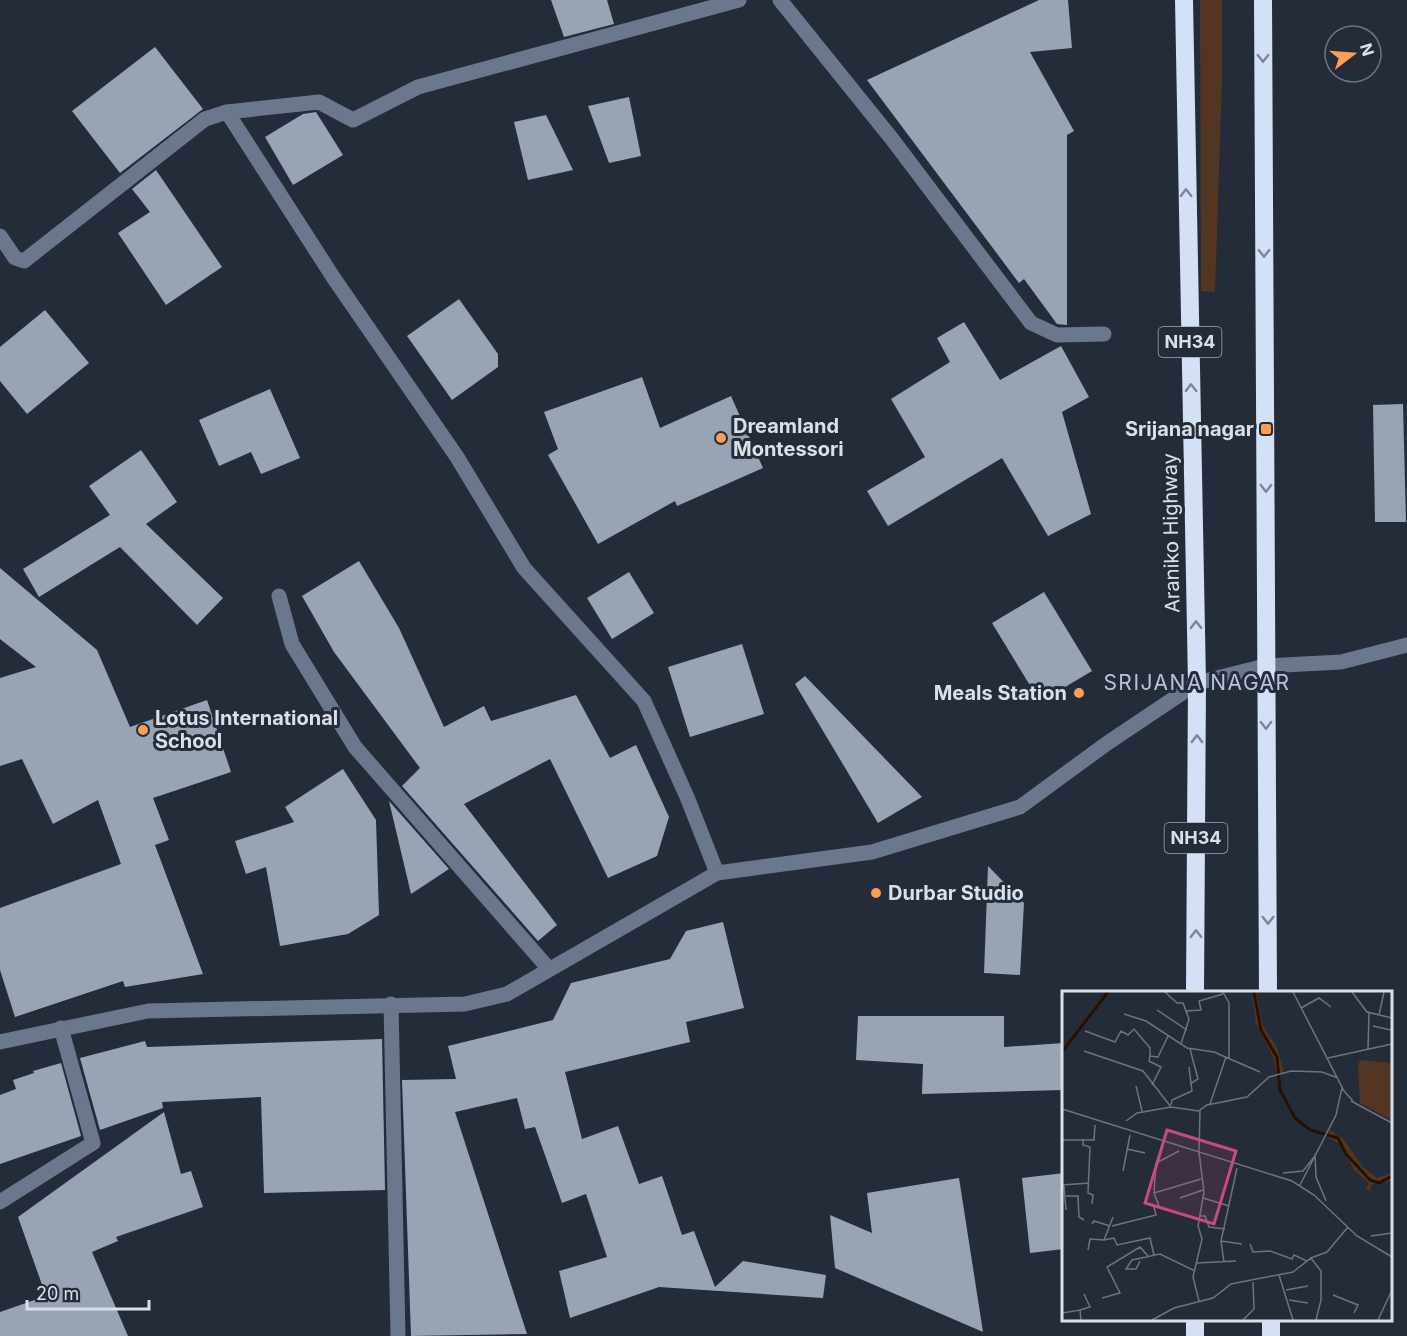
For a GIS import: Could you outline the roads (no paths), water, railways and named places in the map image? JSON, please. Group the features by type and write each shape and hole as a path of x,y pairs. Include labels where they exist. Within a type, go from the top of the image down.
{"highway":[{"name":"Araniko Highway","path":"1184,0 1197,683 1195,991"},
{"path":"1263,0 1268,991"},
{"path":"1194,1321 1195,1336"},
{"path":"1270,1321 1271,1336"}],"street":[{"path":"0,236 15,258 24,261 205,119 227,112 319,102 353,120 418,87 739,0"},
{"path":"780,0 892,139 1031,323 1058,335 1104,334"},
{"path":"227,112 333,277 457,457 524,568 644,701 687,797 717,873"},
{"path":"279,596 292,644 355,747 549,969"},
{"path":"0,1042 148,1011 465,1004 507,993 717,873 872,852 1020,807 1106,744 1197,683 1265,666 1341,662 1407,645"},
{"path":"391,1004 398,1336"},
{"path":"0,1202 93,1143 61,1028"}],"place":[{"name":"Srijana nagar","path":"1266,429"},
{"name":"Dreamland Montessori","path":"721,438"},
{"name":"Meals Station","path":"1079,693"},
{"name":"Lotus International School","path":"143,730"},
{"name":"Durbar Studio","path":"876,893"}],"district":[{"name":"SRIJANA NAGAR","path":"1197,683"}]}
